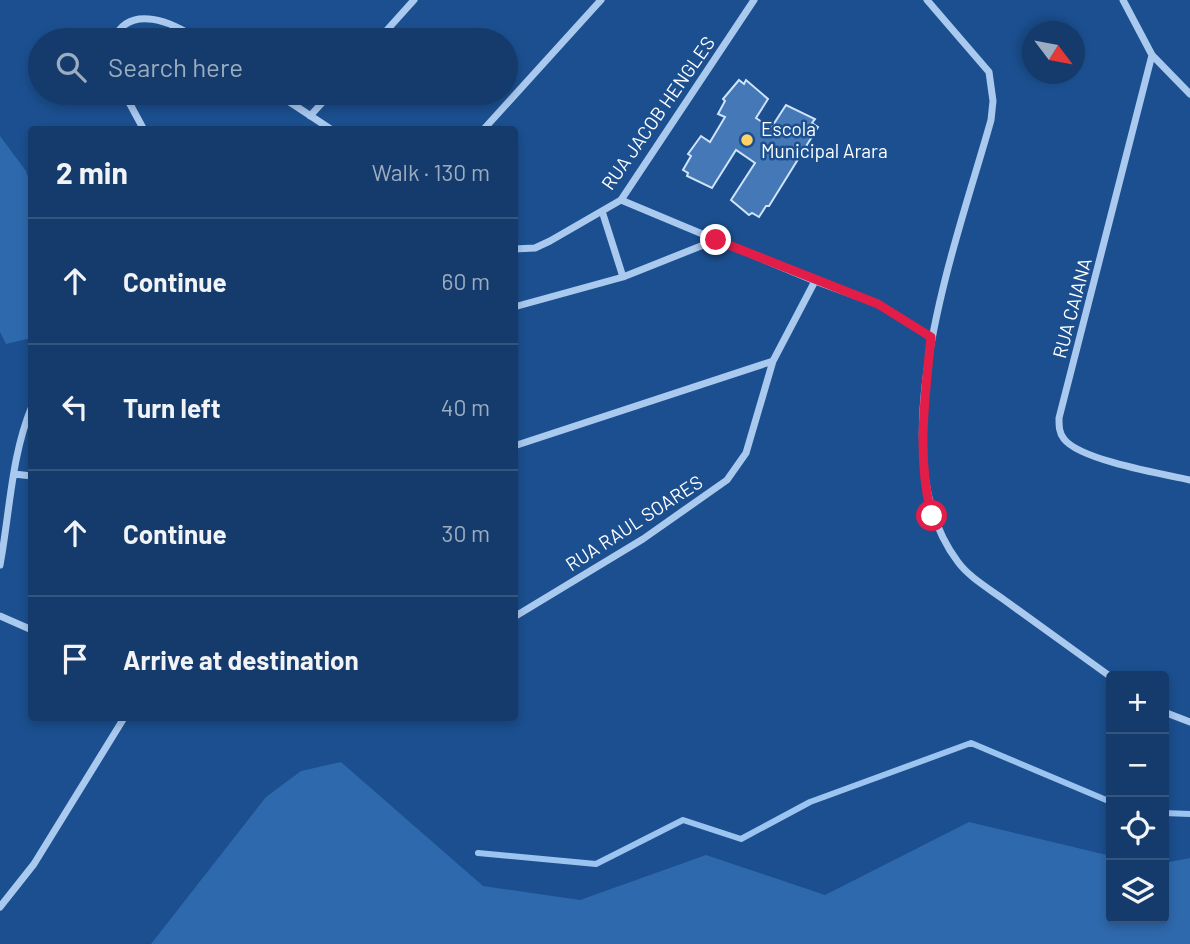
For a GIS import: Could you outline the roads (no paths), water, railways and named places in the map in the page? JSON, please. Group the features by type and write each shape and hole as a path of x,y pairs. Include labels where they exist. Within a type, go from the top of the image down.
{"street":[{"path":"388,28 414,0"},
{"path":"518,91 601,0"},
{"name":"RUA JACOB HENGLES","path":"518,249 535,248 621,200 754,0"},
{"path":"927,0 989,72 993,101 991,120 931,337 923,416 927,496 941,536 970,575 1106,673"},
{"path":"1124,0 1152,55 1190,94"},
{"path":"123,28 144,17 165,21 178,28"},
{"name":"RUA CAIANA","path":"1152,55 1059,418 1059,432 1065,442 1079,450 1110,461 1190,480"},
{"path":"130,105 142,126"},
{"path":"294,105 326,126"},
{"path":"310,116 320,105"},
{"path":"487,126 506,105"},
{"path":"621,200 815,281 878,304 931,337"},
{"path":"602,211 624,277"},
{"path":"518,306 624,277 716,240"},
{"name":"RUA RAUL SOARES","path":"518,615 643,539 727,480 746,453 774,361 815,281"},
{"path":"518,445 774,361"},
{"path":"0,565 14,474 28,416"},
{"path":"14,474 28,476"},
{"path":"0,615 28,628"},
{"path":"1169,714 1190,722"},
{"path":"0,907 34,864 122,721"}],"waterway":[{"path":"478,853 596,864 683,820 741,839 810,802 971,743 1106,800"},
{"path":"1169,813 1190,814"}],"place":[{"name":"Escola Municipal Arara","path":"747,140"}]}
